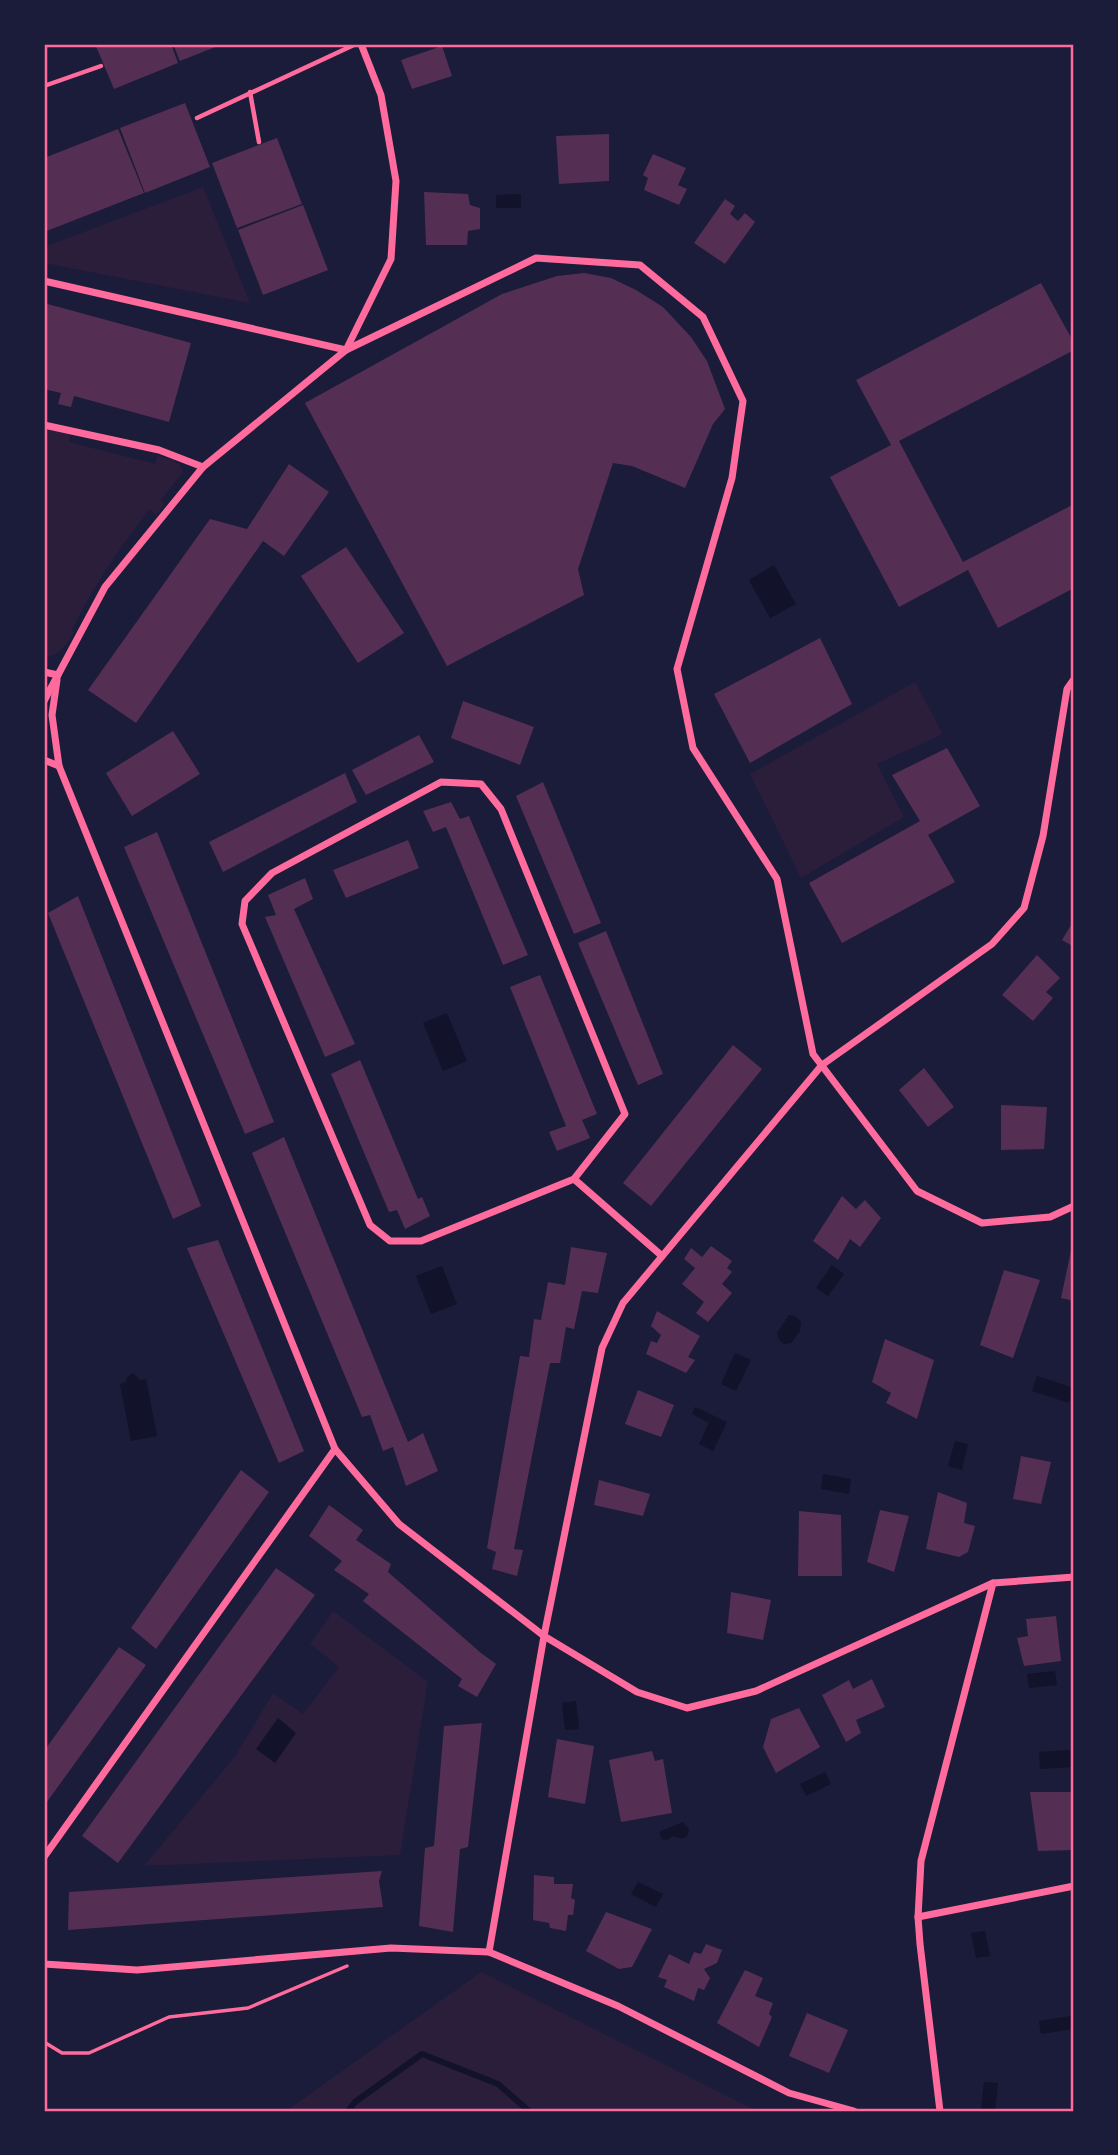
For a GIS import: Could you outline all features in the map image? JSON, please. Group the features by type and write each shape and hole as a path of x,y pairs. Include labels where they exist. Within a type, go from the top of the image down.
{"street":[{"path":"346,350 391,259 396,181 380,95 358,44"},
{"path":"44,701 105,587 203,467 346,350 536,258 640,264 703,317 743,401 732,478 677,669 693,748 777,879 813,1054 917,1191 982,1223 1050,1217 1074,1206"},
{"path":"44,281 346,350"},
{"path":"44,425 159,450 203,467"},
{"path":"44,672 58,675"},
{"path":"58,675 52,715 59,766 335,1449 399,1524 544,1636 637,1692 687,1707 756,1690 993,1583 1074,1577"},
{"path":"489,1952 544,1636 602,1348 622,1303 822,1065 992,944 1024,908 1043,835 1067,689 1074,679"},
{"path":"44,760 59,766"},
{"path":"441,782 481,784 500,809 625,1114 573,1179 421,1241 390,1241 370,1225 242,924 245,901 272,873 441,782"},
{"path":"573,1179 662,1256"},
{"path":"44,1857 335,1449"},
{"path":"940,2111 918,1917 921,1861 993,1583"},
{"path":"918,1917 1074,1886"},
{"path":"44,1964 137,1970 391,1948 489,1952 618,2006 789,2093 854,2111"}],"lane":[{"path":"197,118 358,44"},
{"path":"44,86 101,66"},
{"path":"250,92 259,142"}],"path":[{"path":"44,2042 62,2053 89,2053 169,2017 248,2008 356,1963"}],"shaded area":[{"path":"203,187 250,303 44,263 44,247"},
{"path":"521,194 521,208 496,208 496,195"},
{"path":"48,429 70,433 69,442 155,464 158,456 170,459 179,465 183,472 161,500 165,504 156,515 150,509 117,553 89,598 66,645 59,652 45,658 44,436 47,436"},
{"path":"774,565 796,604 770,618 749,580"},
{"path":"915,682 943,734 877,764 904,817 801,878 750,774"},
{"path":"447,1013 467,1061 443,1071 423,1023"},
{"path":"832,1265 844,1274 828,1296 816,1288"},
{"path":"442,1266 457,1304 431,1314 416,1276"},
{"path":"789,1315 795,1316 801,1322 800,1331 791,1343 784,1344 777,1333"},
{"path":"735,1353 751,1360 736,1391 721,1384"},
{"path":"133,1373 140,1380 146,1379 157,1436 131,1441 120,1384 126,1382 127,1377"},
{"path":"1037,1376 1074,1388 1069,1403 1032,1391"},
{"path":"695,1407 727,1422 713,1451 699,1444 709,1423 692,1414"},
{"path":"955,1441 968,1444 962,1470 948,1466"},
{"path":"823,1474 851,1479 849,1494 821,1489"},
{"path":"333,1611 428,1682 400,1855 144,1866 236,1755 273,1693 303,1714 339,1667 310,1644"},
{"path":"1055,1671 1057,1685 1029,1688 1027,1674"},
{"path":"576,1701 579,1729 565,1730 562,1703"},
{"path":"278,1718 296,1733 275,1763 256,1749"},
{"path":"1070,1750 1071,1767 1040,1769 1039,1752"},
{"path":"825,1772 831,1784 806,1796 800,1784"},
{"path":"683,1822 689,1829 687,1836 682,1839 673,1836 667,1840 662,1839 659,1832"},
{"path":"638,1882 663,1894 656,1907 631,1894"},
{"path":"985,1931 990,1956 976,1958 971,1933"},
{"path":"481,1972 757,2111 286,2111"},
{"path":"1071,2016 1073,2029 1041,2034 1039,2021"},
{"path":"984,2082 998,2083 995,2111 981,2110"}],"building":[{"path":"95,44 171,44 178,63 114,89"},
{"path":"173,44 223,44 180,61"},
{"path":"442,46 452,76 412,89 401,60"},
{"path":"185,103 210,167 145,193 120,128"},
{"path":"118,129 144,193 44,232 44,158"},
{"path":"609,134 609,181 559,184 556,136"},
{"path":"277,138 302,204 237,228 212,163"},
{"path":"653,154 686,168 678,185 687,189 679,205 644,190 648,178 643,175"},
{"path":"424,192 468,194 470,205 480,208 480,229 468,231 467,245 426,245"},
{"path":"725,199 735,206 730,214 738,221 745,213 755,222 725,264 694,243"},
{"path":"303,205 328,270 263,295 238,230"},
{"path":"584,273 611,278 663,307 691,337 707,361 725,409 713,424 685,488 632,466 613,463 578,569 584,595 447,666 305,403 502,294 557,276"},
{"path":"1041,283 1074,343 1074,350 899,441 963,562 1074,504 1074,588 998,628 968,570 899,607 830,477 891,445 856,380"},
{"path":"44,303 191,343 169,422 74,396 71,407 58,404 61,393 44,389"},
{"path":"289,464 329,492 284,556 263,541 136,723 88,690 210,519 247,529"},
{"path":"346,547 404,633 358,663 301,576"},
{"path":"820,638 852,704 750,763 714,694"},
{"path":"463,701 534,727 520,765 451,738"},
{"path":"173,731 200,774 132,816 106,773"},
{"path":"419,735 434,762 366,795 352,770"},
{"path":"947,748 980,806 928,835 955,882 842,943 809,883 920,821 892,775"},
{"path":"345,773 357,802 223,872 209,842"},
{"path":"543,782 601,923 574,934 516,796"},
{"path":"451,802 460,819 469,816 528,955 503,965 446,827 433,832 423,811"},
{"path":"157,832 274,1122 245,1134 124,847"},
{"path":"408,840 419,868 346,898 333,870"},
{"path":"305,878 313,899 294,909 355,1044 325,1057 265,917 276,915 268,895"},
{"path":"78,896 201,1206 173,1219 48,913"},
{"path":"1074,920 1074,947 1062,940"},
{"path":"606,931 663,1074 638,1085 578,943"},
{"path":"1037,955 1060,978 1046,992 1053,998 1033,1021 1002,995"},
{"path":"540,975 597,1114 582,1120 590,1138 557,1151 549,1132 566,1126 510,987"},
{"path":"733,1045 762,1069 651,1206 623,1183"},
{"path":"360,1060 418,1199 422,1197 430,1216 405,1229 397,1210 389,1212 331,1074"},
{"path":"924,1068 954,1107 928,1127 899,1090"},
{"path":"1001,1105 1047,1107 1044,1149 1001,1150"},
{"path":"284,1137 408,1442 423,1433 438,1471 406,1486 393,1447 383,1451 370,1415 362,1417 252,1153"},
{"path":"842,1196 856,1209 865,1200 881,1218 860,1247 850,1239 838,1260 813,1241"},
{"path":"218,1240 304,1451 279,1463 187,1248"},
{"path":"1074,1241 1074,1301 1061,1298"},
{"path":"711,1246 732,1261 727,1268 732,1272 722,1284 732,1293 708,1322 696,1313 704,1302 682,1284 695,1268 684,1259 691,1248 702,1257"},
{"path":"571,1247 607,1253 598,1293 582,1291 574,1329 566,1327 560,1363 550,1363 514,1549 523,1550 517,1576 492,1569 496,1552 487,1548 520,1356 529,1357 534,1319 541,1320 548,1282 565,1285"},
{"path":"1004,1270 1040,1280 1013,1358 980,1345"},
{"path":"657,1311 700,1336 688,1357 695,1360 686,1373 646,1354 651,1341 657,1343 661,1335 651,1326"},
{"path":"885,1339 934,1360 917,1419 886,1403 891,1393 872,1382"},
{"path":"638,1390 674,1405 661,1437 625,1424"},
{"path":"1021,1456 1051,1462 1041,1504 1013,1499"},
{"path":"241,1470 269,1492 156,1649 131,1628"},
{"path":"599,1480 650,1494 643,1516 594,1505"},
{"path":"938,1492 967,1503 964,1523 975,1526 968,1552 959,1557 926,1549"},
{"path":"329,1505 363,1530 356,1540 391,1564 388,1572 496,1664 477,1697 458,1686 462,1679 363,1601 369,1594 334,1570 342,1561 309,1536"},
{"path":"880,1510 909,1516 894,1572 867,1562"},
{"path":"799,1511 841,1515 842,1576 798,1576"},
{"path":"276,1568 315,1595 118,1863 82,1836"},
{"path":"731,1592 771,1600 763,1640 727,1633"},
{"path":"1056,1616 1061,1661 1024,1666 1017,1638 1028,1636 1026,1619"},
{"path":"119,1647 146,1665 44,1806 44,1751"},
{"path":"872,1679 885,1707 856,1720 861,1733 846,1742 822,1695 849,1680 853,1689"},
{"path":"799,1708 820,1747 776,1773 763,1747 771,1719"},
{"path":"482,1723 468,1847 460,1849 453,1932 419,1926 425,1848 434,1846 444,1726"},
{"path":"557,1739 594,1746 585,1804 548,1797"},
{"path":"652,1751 655,1761 663,1759 672,1813 621,1822 609,1760"},
{"path":"1030,1792 1072,1792 1074,1850 1038,1851"},
{"path":"382,1871 379,1881 383,1907 68,1930 69,1892"},
{"path":"534,1875 554,1877 554,1884 573,1884 573,1915 568,1915 566,1931 550,1928 549,1923 533,1920"},
{"path":"606,1912 652,1929 632,1967 619,1969 586,1951"},
{"path":"706,1944 722,1950 717,1963 704,1969 710,1978 704,1990 698,1988 694,2001 664,1987 667,1980 658,1977 669,1954 689,1964 694,1952 701,1954"},
{"path":"745,1970 763,1978 755,1996 773,2003 769,2014 772,2017 759,2047 717,2023"},
{"path":"807,2013 848,2030 829,2073 789,2056"}],"waterway":[{"path":"348,2111 355,2102 422,2054 498,2084 529,2111"}]}
